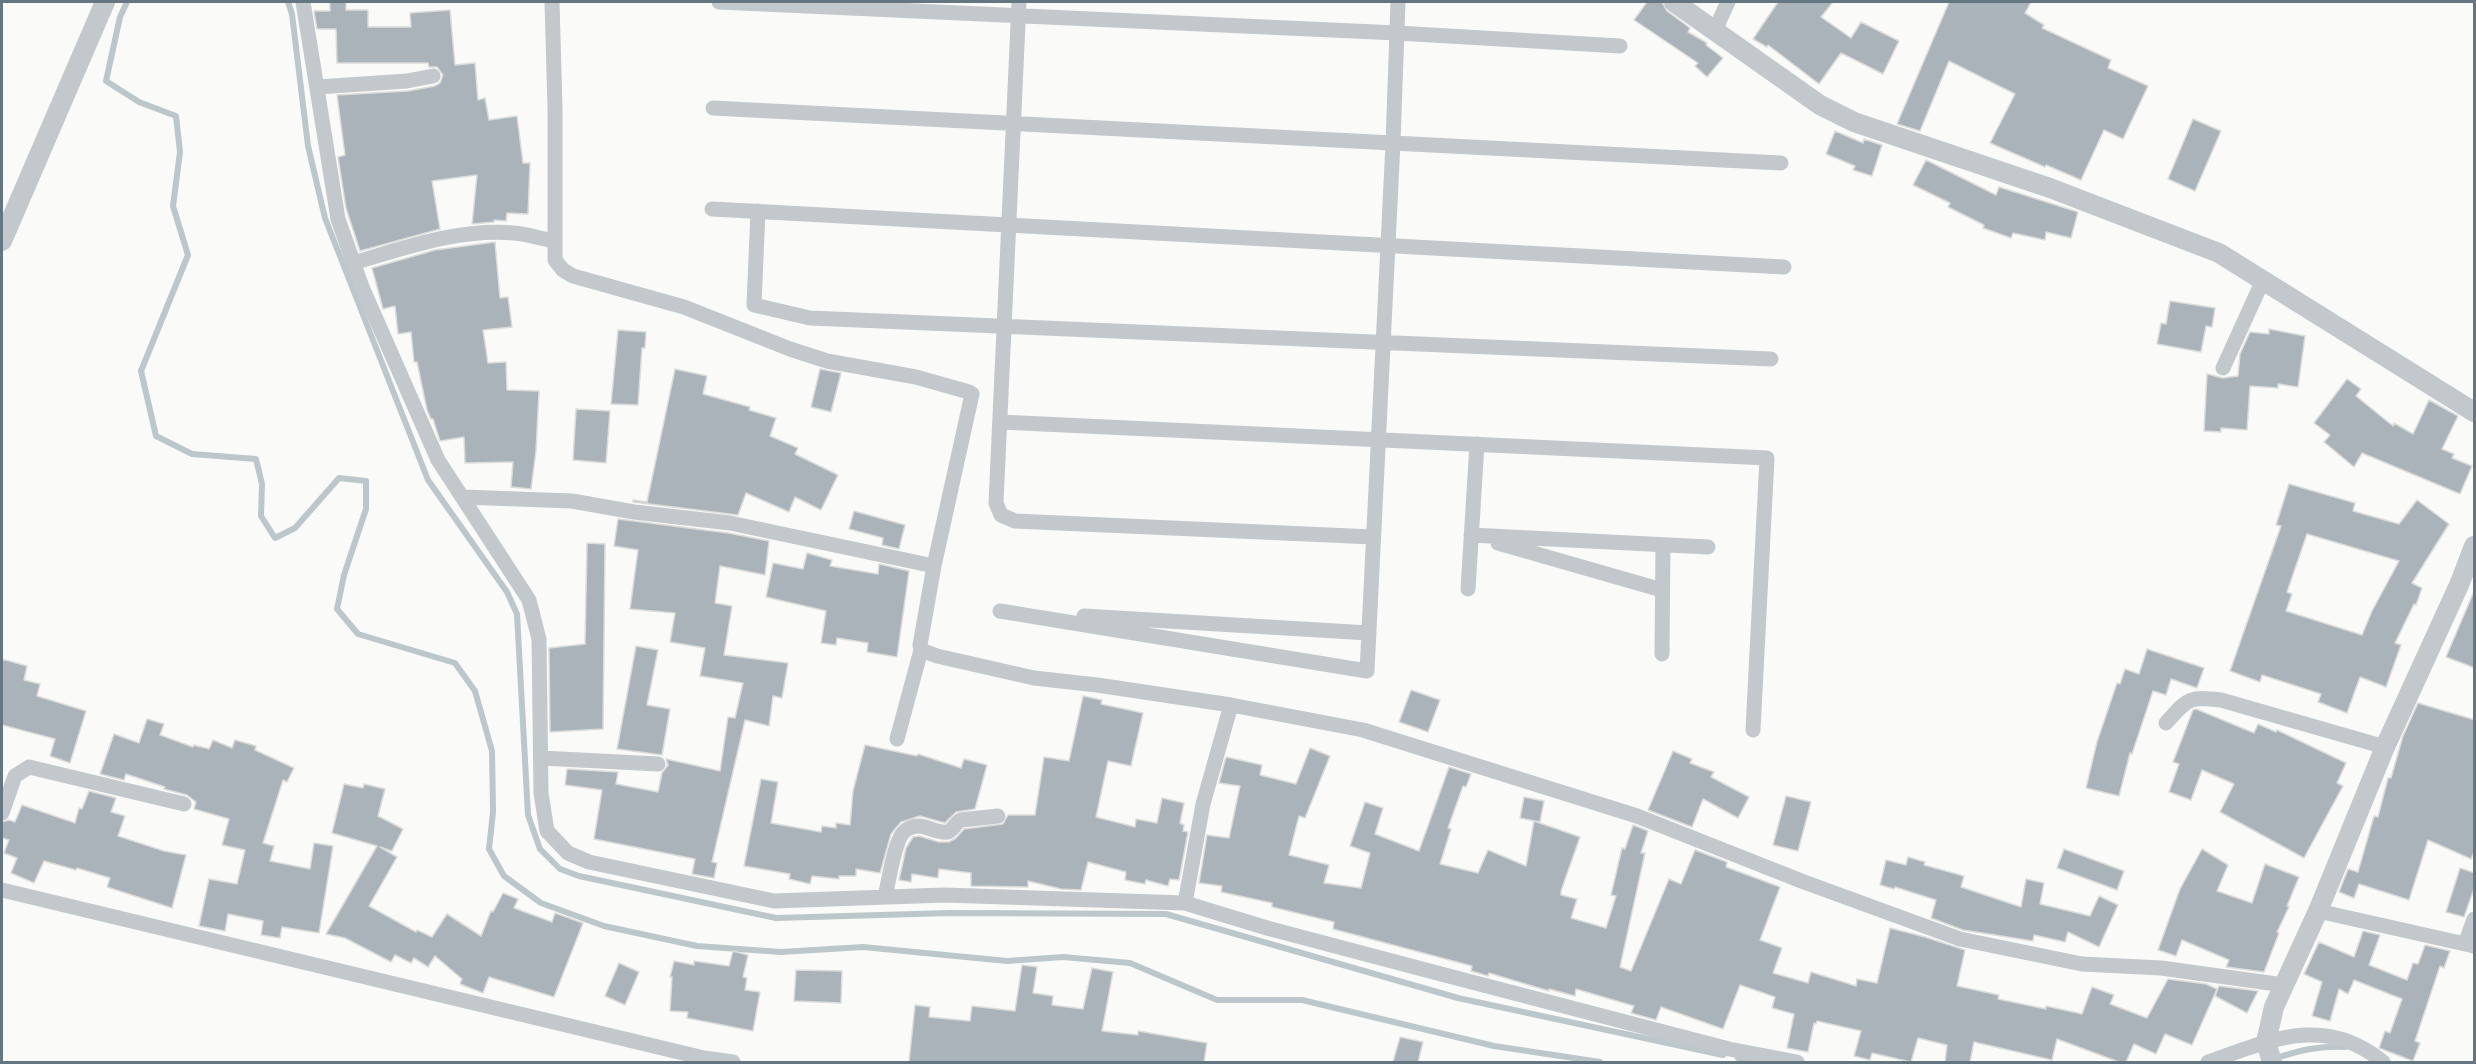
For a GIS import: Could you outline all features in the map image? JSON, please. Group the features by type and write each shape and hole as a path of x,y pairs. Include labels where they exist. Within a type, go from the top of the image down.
{"street":[{"path":"2,241 105,2"},
{"path":"303,2 338,219 353,263 438,460 529,600 539,639 541,793 547,831 568,853 589,861 774,901 945,895 1185,903 1267,928 1729,1049 1797,1062"},
{"path":"552,2 555,260 562,270 573,276 684,307 827,361 916,377 969,392 972,399 934,566 921,650 897,739"},
{"path":"719,2 1018,9 1620,46"},
{"path":"1369,633 1000,612 1367,671 1369,633 1373,537 1393,143 1398,2"},
{"path":"1674,2 1820,105 1854,122 2050,188 2219,253 2411,375 2475,412"},
{"path":"1714,30 1728,2"},
{"path":"1018,9 996,503 1001,515 1015,521 1373,537"},
{"path":"317,87 407,81 433,76"},
{"path":"713,108 1782,163"},
{"path":"712,209 1784,267"},
{"path":"758,211 754,305 810,318 1771,359"},
{"path":"353,263 466,234 514,233 555,241"},
{"path":"2223,368 2263,280"},
{"path":"1000,422 1767,458 1753,730"},
{"path":"1468,589 1477,444"},
{"path":"462,497 572,501 634,512 730,523 934,566"},
{"path":"1471,535 1708,548"},
{"path":"1471,535 1662,590"},
{"path":"1662,654 1663,545"},
{"path":"2269,1051 2272,1014 2318,911 2385,747 2475,546"},
{"path":"921,650 937,656 1034,678 1231,705 1363,730 1637,816 1804,882 1960,939 2082,964 2161,968 2284,985"},
{"path":"2166,723 2186,700 2198,697 2221,700 2385,747"},
{"path":"1185,903 1203,804 1231,705"},
{"path":"541,758 658,764"},
{"path":"2,813 15,776 29,767 184,804"},
{"path":"885,897 899,840 905,831 912,827 922,826 945,832 950,831 961,819 998,816"},
{"path":"2,890 704,1058 733,1062"},
{"path":"2318,911 2470,945 2475,919"},
{"path":"2208,1062 2269,1051 2298,1036 2338,1036 2368,1050 2383,1062"}],"building":[{"path":"330,2 346,2 346,10 368,10 368,27 411,27 410,13 450,10 455,65 475,63 478,100 485,98 489,120 517,116 523,163 530,163 528,214 507,213 506,221 494,220 494,222 472,224 477,175 432,181 440,229 360,251 346,208 338,157 345,155 337,95 408,91 435,86 440,83 443,75 437,67 429,67 428,63 337,63 336,29 317,29 314,11 330,11"},
{"path":"1647,2 1662,2 1667,11 1690,28 1688,32 1707,43 1706,45 1723,58 1707,77 1695,66 1698,63 1634,20"},
{"path":"1778,2 1833,2 1821,17 1851,38 1861,22 1899,41 1883,74 1841,53 1819,84 1768,45 1767,47 1753,39"},
{"path":"1949,2 2031,2 2025,13 2044,25 2042,28 2111,60 2108,68 2148,86 2123,139 2104,130 2081,180 1990,143 2015,94 1949,61 1920,131 1897,124"},
{"path":"2193,119 2221,131 2195,191 2168,179"},
{"path":"1835,131 1863,143 1864,139 1882,145 1872,176 1853,170 1855,166 1826,154"},
{"path":"1926,160 1996,195 1999,187 2078,212 2071,238 2046,232 2045,240 2013,233 2011,238 1983,228 1984,225 1948,207 1950,203 1913,185"},
{"path":"495,242 500,298 508,297 512,327 483,330 488,363 506,362 507,390 539,391 536,451 531,489 511,487 513,462 465,463 464,437 440,441 433,419 427,410 417,362 414,362 411,332 398,334 395,306 383,309 372,268 435,250"},
{"path":"2170,301 2215,308 2212,327 2206,326 2201,352 2157,344 2161,323 2166,324"},
{"path":"2269,329 2305,336 2298,387 2278,384 2278,388 2250,386 2247,430 2221,428 2221,432 2204,431 2207,374 2223,378 2238,376 2240,354 2250,332 2269,334"},
{"path":"618,330 646,332 645,348 642,348 638,405 611,404"},
{"path":"675,369 707,376 703,394 750,407 749,410 776,418 770,436 798,448 795,454 838,475 821,510 795,497 789,512 746,493 738,515 633,502 633,500 647,502"},
{"path":"820,369 841,373 831,412 811,407"},
{"path":"2347,379 2361,389 2356,396 2393,426 2394,423 2413,434 2429,400 2458,416 2442,449 2454,454 2452,458 2472,466 2460,494 2362,453 2354,467 2324,442 2330,435 2314,423"},
{"path":"576,409 610,411 606,463 573,460"},
{"path":"2289,484 2355,503 2353,511 2399,524 2417,500 2449,524 2412,583 2422,588 2416,605 2414,604 2395,643 2401,645 2386,687 2360,677 2347,713 2318,702 2321,694 2262,675 2260,682 2230,671 2281,526 2276,525","holes":["2307,534 2399,561 2362,635 2286,611 2292,594 2287,592"]},
{"path":"854,511 905,525 899,549 882,545 883,538 849,529"},
{"path":"618,519 728,533 769,541 765,575 720,566 715,603 732,606 724,655 788,663 782,698 773,696 769,726 745,720 712,862 717,863 714,878 692,874 695,859 594,839 602,790 565,785 567,769 618,772 616,784 658,792 662,773 668,765 666,759 720,771 728,717 735,718 743,683 700,676 705,648 670,642 675,613 630,609 638,550 614,546"},
{"path":"587,543 605,544 603,729 550,732 549,648 585,644"},
{"path":"807,553 832,560 830,566 878,574 879,564 909,571 897,657 867,652 868,643 837,638 836,645 821,643 826,611 766,597 773,563 803,569"},
{"path":"2475,589 2475,668 2446,657"},
{"path":"636,646 658,650 647,705 670,709 662,755 617,749"},
{"path":"2147,649 2204,668 2197,688 2171,679 2166,695 2153,691 2132,754 2130,753 2119,796 2086,788 2097,742 2117,683 2120,684 2125,669 2139,674"},
{"path":"2,659 27,666 24,680 40,684 37,696 86,711 70,763 50,756 55,739 2,725"},
{"path":"1411,690 1440,700 1428,732 1399,722"},
{"path":"1083,696 1102,700 1101,704 1143,713 1131,766 1108,761 1096,817 1135,827 1136,819 1157,823 1162,798 1184,803 1180,823 1184,825 1183,831 1188,832 1179,880 1170,879 1168,886 1146,880 1145,884 1125,880 1126,872 1088,862 1081,890 1061,889 1028,881 1028,887 971,886 971,873 939,869 938,878 912,874 911,882 899,880 906,848 913,837 919,836 939,842 949,842 964,829 1003,824 1008,815 1035,815 1044,757 1069,761"},
{"path":"2418,703 2475,720 2475,850 2471,859 2428,840 2409,900 2359,884 2354,898 2339,892 2348,869 2358,872 2374,816 2378,817 2388,778 2391,778 2403,736"},
{"path":"2196,709 2254,733 2258,724 2276,732 2277,730 2346,763 2337,783 2343,786 2304,858 2220,812 2234,784 2202,770 2191,800 2169,792 2179,764 2173,762 2193,710"},
{"path":"147,719 164,724 160,735 193,747 194,745 209,749 213,740 232,748 235,740 256,746 255,750 294,768 287,782 283,780 263,843 274,846 270,861 310,869 314,843 333,846 319,933 282,927 280,938 261,935 263,921 228,914 225,931 199,926 209,879 237,884 245,850 222,845 229,819 194,809 196,802 187,795 164,789 165,787 126,774 124,780 100,774 114,734 139,743"},
{"path":"865,745 917,756 918,754 961,768 964,759 987,765 975,809 956,812 945,823 920,816 901,822 891,834 880,873 856,869 856,876 839,876 839,879 812,876 810,884 789,879 790,874 744,866 761,779 778,782 771,823 821,832 822,826 836,828 836,823 850,825 853,791"},
{"path":"1310,748 1330,756 1305,818 1299,816 1289,855 1329,865 1324,883 1361,888 1370,853 1350,846 1365,802 1383,808 1375,834 1419,851 1449,767 1471,774 1466,787 1463,786 1448,828 1451,829 1440,864 1478,873 1488,850 1526,866 1534,821 1580,837 1561,891 1561,895 1577,899 1571,918 1606,928 1616,896 1611,895 1622,848 1625,849 1633,825 1648,831 1641,853 1645,853 1620,967 1631,971 1669,879 1681,884 1695,850 1727,862 1726,867 1780,887 1760,940 1782,948 1773,973 1808,983 1811,972 1856,986 1857,979 1877,983 1890,928 1965,950 1957,986 1999,995 1998,999 2046,1009 2046,1006 2082,1014 2092,987 2114,995 2110,1004 2147,1018 2168,979 2206,984 2217,989 2192,1045 2165,1034 2156,1054 2134,1044 2126,1062 2119,1062 2057,1039 2052,1060 1974,1042 1970,1062 1945,1062 1947,1045 1918,1038 1911,1062 1872,1053 1870,1060 1854,1056 1861,1031 1817,1021 1816,1024 1814,1023 1808,1052 1787,1048 1794,1014 1772,1008 1775,997 1740,985 1723,1029 1661,1007 1656,1020 1631,1013 1634,1006 1576,989 1575,996 1549,989 1549,991 1489,973 1488,976 1471,971 1472,966 1333,929 1334,922 1272,907 1272,903 1221,892 1222,886 1199,883 1207,835 1229,838 1240,786 1219,783 1226,757 1262,765 1260,775 1296,784"},
{"path":"1673,751 1692,759 1690,763 1714,772 1711,777 1749,797 1738,818 1703,799 1692,827 1648,810"},
{"path":"344,784 363,788 364,784 385,789 378,816 403,829 392,851 380,847 397,857 369,906 416,932 417,930 432,937 447,914 481,936 491,911 493,912 503,893 518,899 514,908 552,922 555,913 583,923 554,997 489,977 483,993 460,984 462,979 435,956 428,967 414,958 411,963 395,955 391,962 345,938 326,934 377,846 332,833"},
{"path":"89,791 116,798 111,812 125,816 118,836 164,851 186,855 172,908 107,887 110,878 77,868 76,870 44,861 34,883 11,873 17,858 4,853 9,840 2,838 2,822 9,820 15,822 22,805 75,823 79,808 82,809"},
{"path":"1786,796 1811,802 1798,851 1773,845"},
{"path":"1524,797 1544,801 1540,822 1520,818"},
{"path":"2064,849 2124,871 2117,890 2057,868"},
{"path":"2202,849 2228,865 2217,891 2252,903 2265,864 2299,877 2264,972 2226,967 2229,960 2182,940 2176,956 2158,950 2180,889"},
{"path":"1908,857 1925,862 1924,865 1964,876 1961,887 2021,907 2026,879 2044,883 2040,904 2090,916 2099,896 2118,905 2099,947 2068,932 2065,942 2034,935 2033,941 1963,930 1931,918 1936,900 1895,887 1894,889 1880,885 1886,860 1906,865"},
{"path":"2460,868 2475,873 2475,886 2464,917 2446,912"},
{"path":"2363,931 2380,935 2369,965 2407,980 2413,963 2418,964 2425,945 2450,951 2444,968 2440,966 2415,1041 2420,1043 2413,1061 2379,1048 2385,1031 2390,1033 2402,999 2354,980 2348,994 2339,989 2330,1021 2312,1016 2322,982 2304,974 2319,942 2354,957"},
{"path":"733,951 748,955 743,977 747,978 745,990 760,992 753,1031 687,1018 688,1012 670,1011 672,977 670,977 674,961 694,965 694,961 729,966"},
{"path":"619,963 639,972 625,1005 605,996"},
{"path":"1022,965 1037,967 1033,993 1053,996 1052,1005 1083,1009 1092,968 1113,972 1102,1031 1138,1035 1138,1031 1207,1043 1204,1062 909,1062 915,1005 930,1007 929,1017 970,1021 972,1006 1015,1011"},
{"path":"796,970 842,971 841,1003 794,1001"},
{"path":"2219,986 2258,991 2247,1013 2215,996"},
{"path":"1400,1037 1423,1042 1418,1062 1393,1062"}],"waterway":[{"path":"127,2 120,17 106,81 139,102 176,116 180,152 173,206 188,255 141,371 156,436 192,454 256,459 262,484 261,516 275,538 295,528 339,478 366,481 366,509 344,575 337,609 358,634 455,663 475,691 492,751 493,812 489,849 504,876 541,903 604,926 697,946 781,952 863,947 1007,961 1063,957 1130,963 1217,1000 1302,1000 1494,1046 1600,1062"},
{"path":"288,2 292,14 308,146 325,218 428,480 507,592 517,614 528,815 540,849 560,869 579,876 776,918 950,913 1166,914 1458,998 1723,1055"},
{"path":"2273,1059 2309,1049 2345,1047"},
{"path":"1738,1058 1758,1062"}]}
